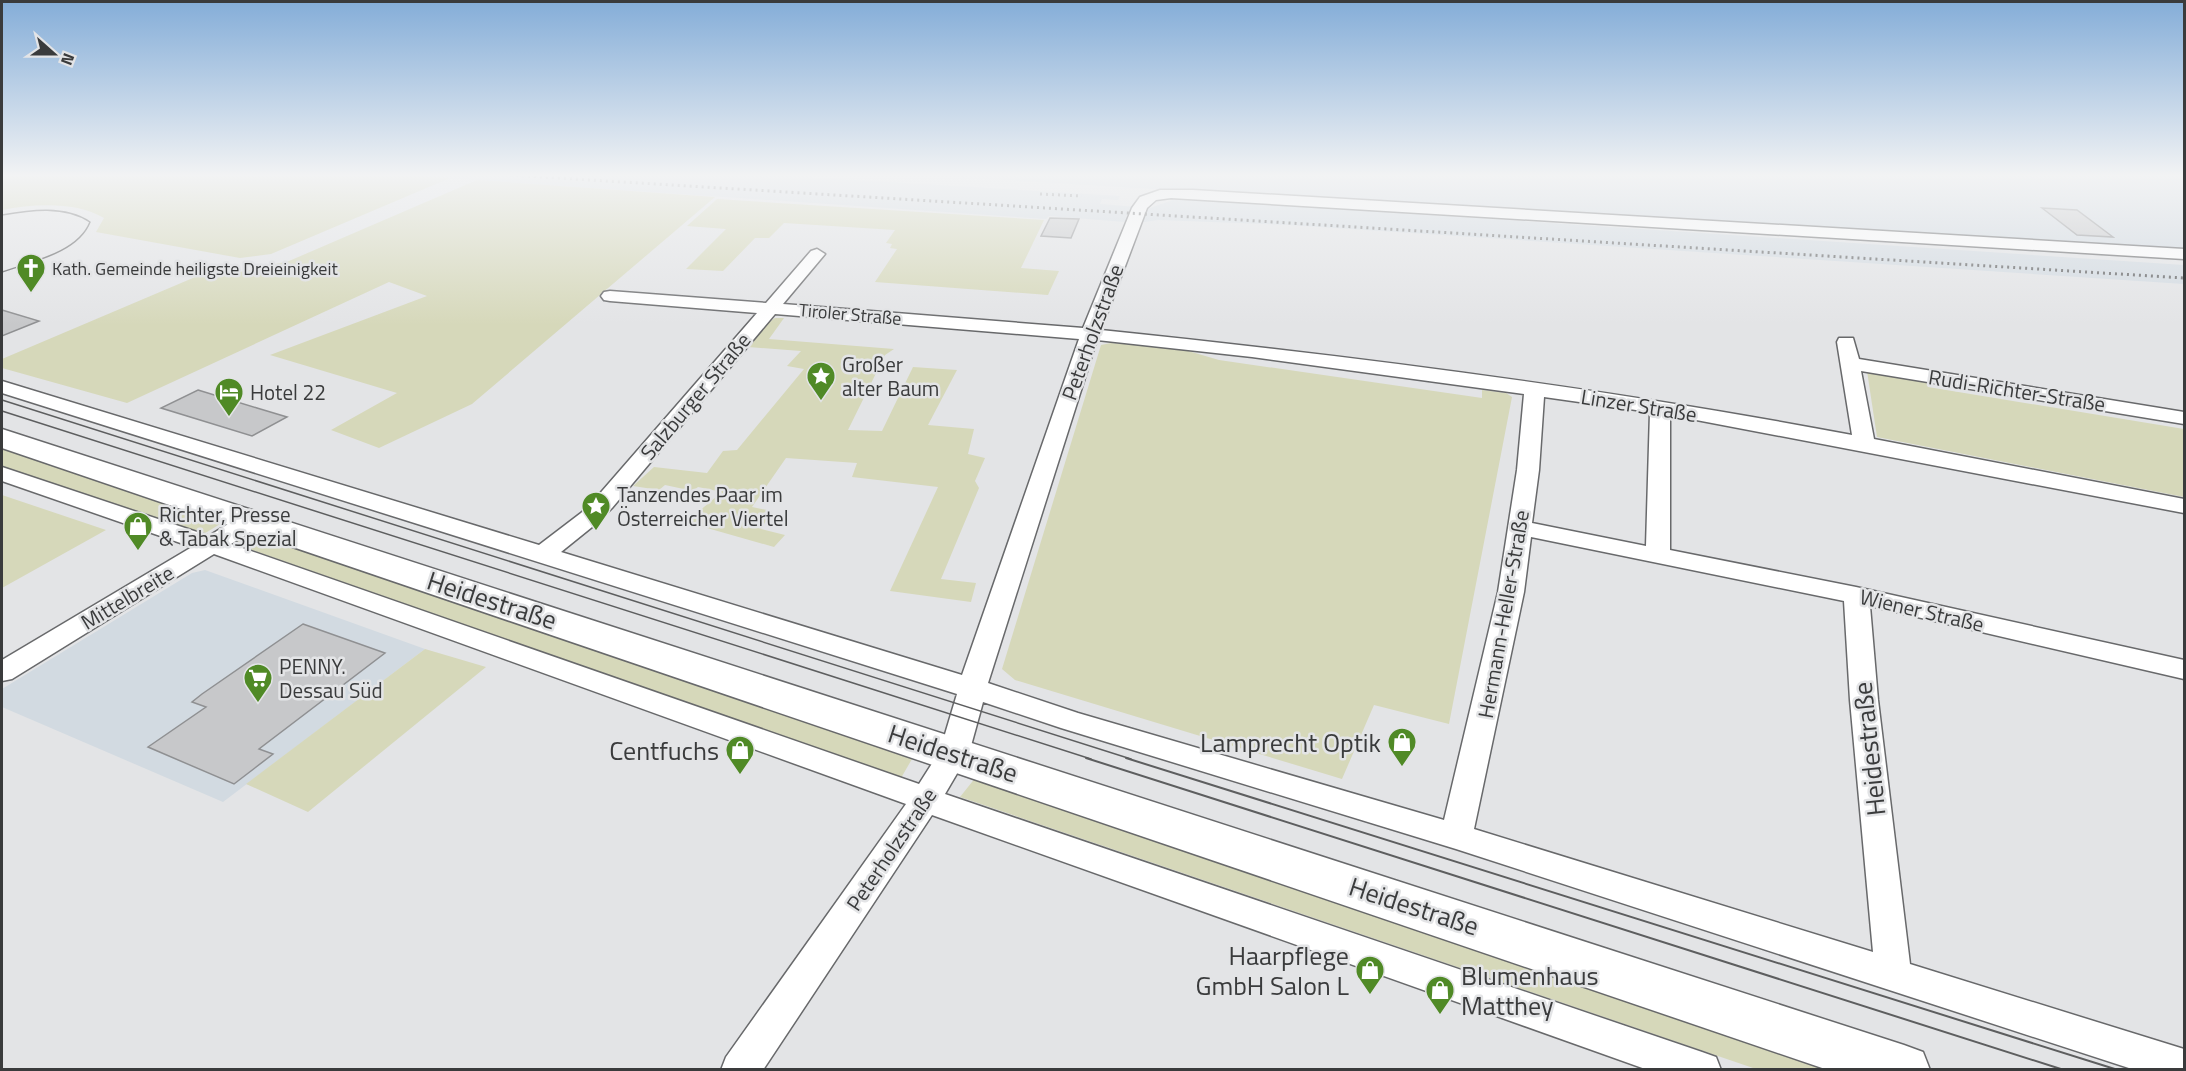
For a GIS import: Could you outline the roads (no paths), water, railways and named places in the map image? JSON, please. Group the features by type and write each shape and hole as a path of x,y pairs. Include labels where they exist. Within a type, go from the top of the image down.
{"street":[{"name":"Peterholzstraße","path":"740,1070 927,799 954,753 972,688 1090,333 1132,225"},
{"name":"Peterholzstraße","path":"1672,225 2184,255"},
{"name":"Salzburger Straße","path":"542,555 590,518 604,503 817,254"},
{"name":"Tiroler Straße","path":"610,296 1090,333"},
{"name":"Linzer Straße","path":"1090,333 1201,344 1660,407 2184,506"},
{"path":"1846,342 1864,444"},
{"name":"Rudi-Richter-Straße","path":"1850,363 2184,418"},
{"path":"2,387 1082,724 1456,836 2184,1067"},
{"name":"Hermann-Heller-Straße","path":"1456,836 1501,638 1520,528 1534,422 1534,389"},
{"path":"1658,555 1660,407"},
{"name":"Heidestraße","path":"2,438 1904,1070"},
{"name":"Heidestraße","path":"2,474 212,545 927,799 1702,1070"},
{"name":"Mittelbreite","path":"2,672 252,521"},
{"name":"Wiener Straße","path":"1520,528 1856,595 2184,669"},
{"name":"Heidestraße","path":"1856,595 1863,700 1893,975"}],"tram line":[{"path":"2,272 64,249 84,233 88,225"},
{"path":"2,400 1131,759"},
{"path":"2,411 1091,759"},
{"path":"1086,758 2064,1070"},
{"path":"1126,758 2118,1070"}],"railway":[{"path":"1322,225 2184,278"}],"place":[{"name":"Kath. Gemeinde heiligste Dreieinigkeit","path":"31,294"},
{"name":"Großer alter Baum","path":"821,402"},
{"name":"Hotel 22","path":"229,418"},
{"name":"Tanzendes Paar im Österreicher Viertel","path":"596,532"},
{"name":"Richter, Presse & Tabak Spezial","path":"138,552"},
{"name":"PENNY. Dessau Süd","path":"258,704"},
{"name":"Lamprecht Optik","path":"1402,768"},
{"name":"Centfuchs","path":"740,776"},
{"name":"Haarpflege GmbH Salon L","path":"1370,996"},
{"name":"Blumenhaus Matthey","path":"1440,1016"}]}
